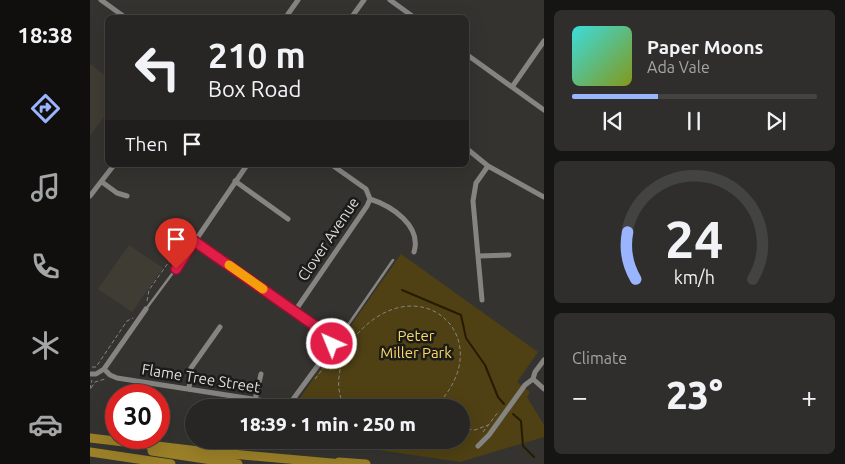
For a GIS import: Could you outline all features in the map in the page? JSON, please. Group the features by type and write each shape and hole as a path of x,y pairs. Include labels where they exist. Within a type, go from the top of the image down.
{"highway":[{"path":"90,439 343,464"},
{"path":"90,439 238,464"},
{"path":"90,452 171,464"},
{"path":"292,459 366,464"}],"street":[{"path":"101,0 122,15"},
{"path":"288,14 298,0"},
{"path":"353,15 364,0"},
{"path":"390,0 411,15"},
{"path":"512,87 544,41"},
{"path":"469,56 544,110"},
{"path":"469,150 488,166 544,197"},
{"path":"482,300 473,201 478,177 488,166"},
{"path":"90,196 113,167"},
{"path":"176,269 246,167"},
{"name":"Clover Avenue","path":"295,311 370,199 366,189 335,167"},
{"path":"235,181 288,218"},
{"path":"102,182 117,193 127,196"},
{"path":"370,199 377,201 404,219 413,230 417,242 414,252"},
{"path":"194,241 328,335 332,342"},
{"path":"479,256 509,254"},
{"path":"90,374 96,374 104,369 146,309"},
{"path":"189,389 191,368 220,327"},
{"name":"Flame Tree Street","path":"292,399 330,349 332,342"},
{"path":"478,446 489,436 523,387 533,379 535,372 544,360"},
{"name":"Flame Tree Street","path":"104,369 110,375 117,378 249,399"},
{"path":"255,399 261,374"},
{"path":"533,379 544,389"}],"lane":[{"path":"332,342 348,325 393,260"},
{"path":"146,309 176,269"}],"path":[{"path":"146,302 149,290 187,236"},
{"path":"342,399 338,384 339,373 345,353 353,339 364,327 391,310 423,306 446,317 458,338 460,354 458,367 451,386 441,399"},
{"path":"92,367 96,367 127,321 134,318"},
{"path":"337,348 348,335 353,339"},
{"path":"332,342 345,353"},
{"path":"90,389 92,381"},
{"path":"470,429 475,430 489,424"}],"shaded area":[{"path":"90,64 105,75 105,115 90,136"},
{"path":"129,245 163,268 132,312 98,289"}],"green space":[{"name":"Peter Miller Park","path":"401,254 538,352 517,382 530,392 527,397 544,425 544,437 460,462 373,449 470,449 470,399 299,399"}],"waterway":[{"path":"402,290 461,315 466,338 485,365 498,397 504,404"},
{"path":"513,414 521,421 523,446 534,457"}],"slow traffic":[{"path":"229,265 263,289"}],"route":[{"path":"176,269 194,241 328,335 331,338 332,344"}]}
